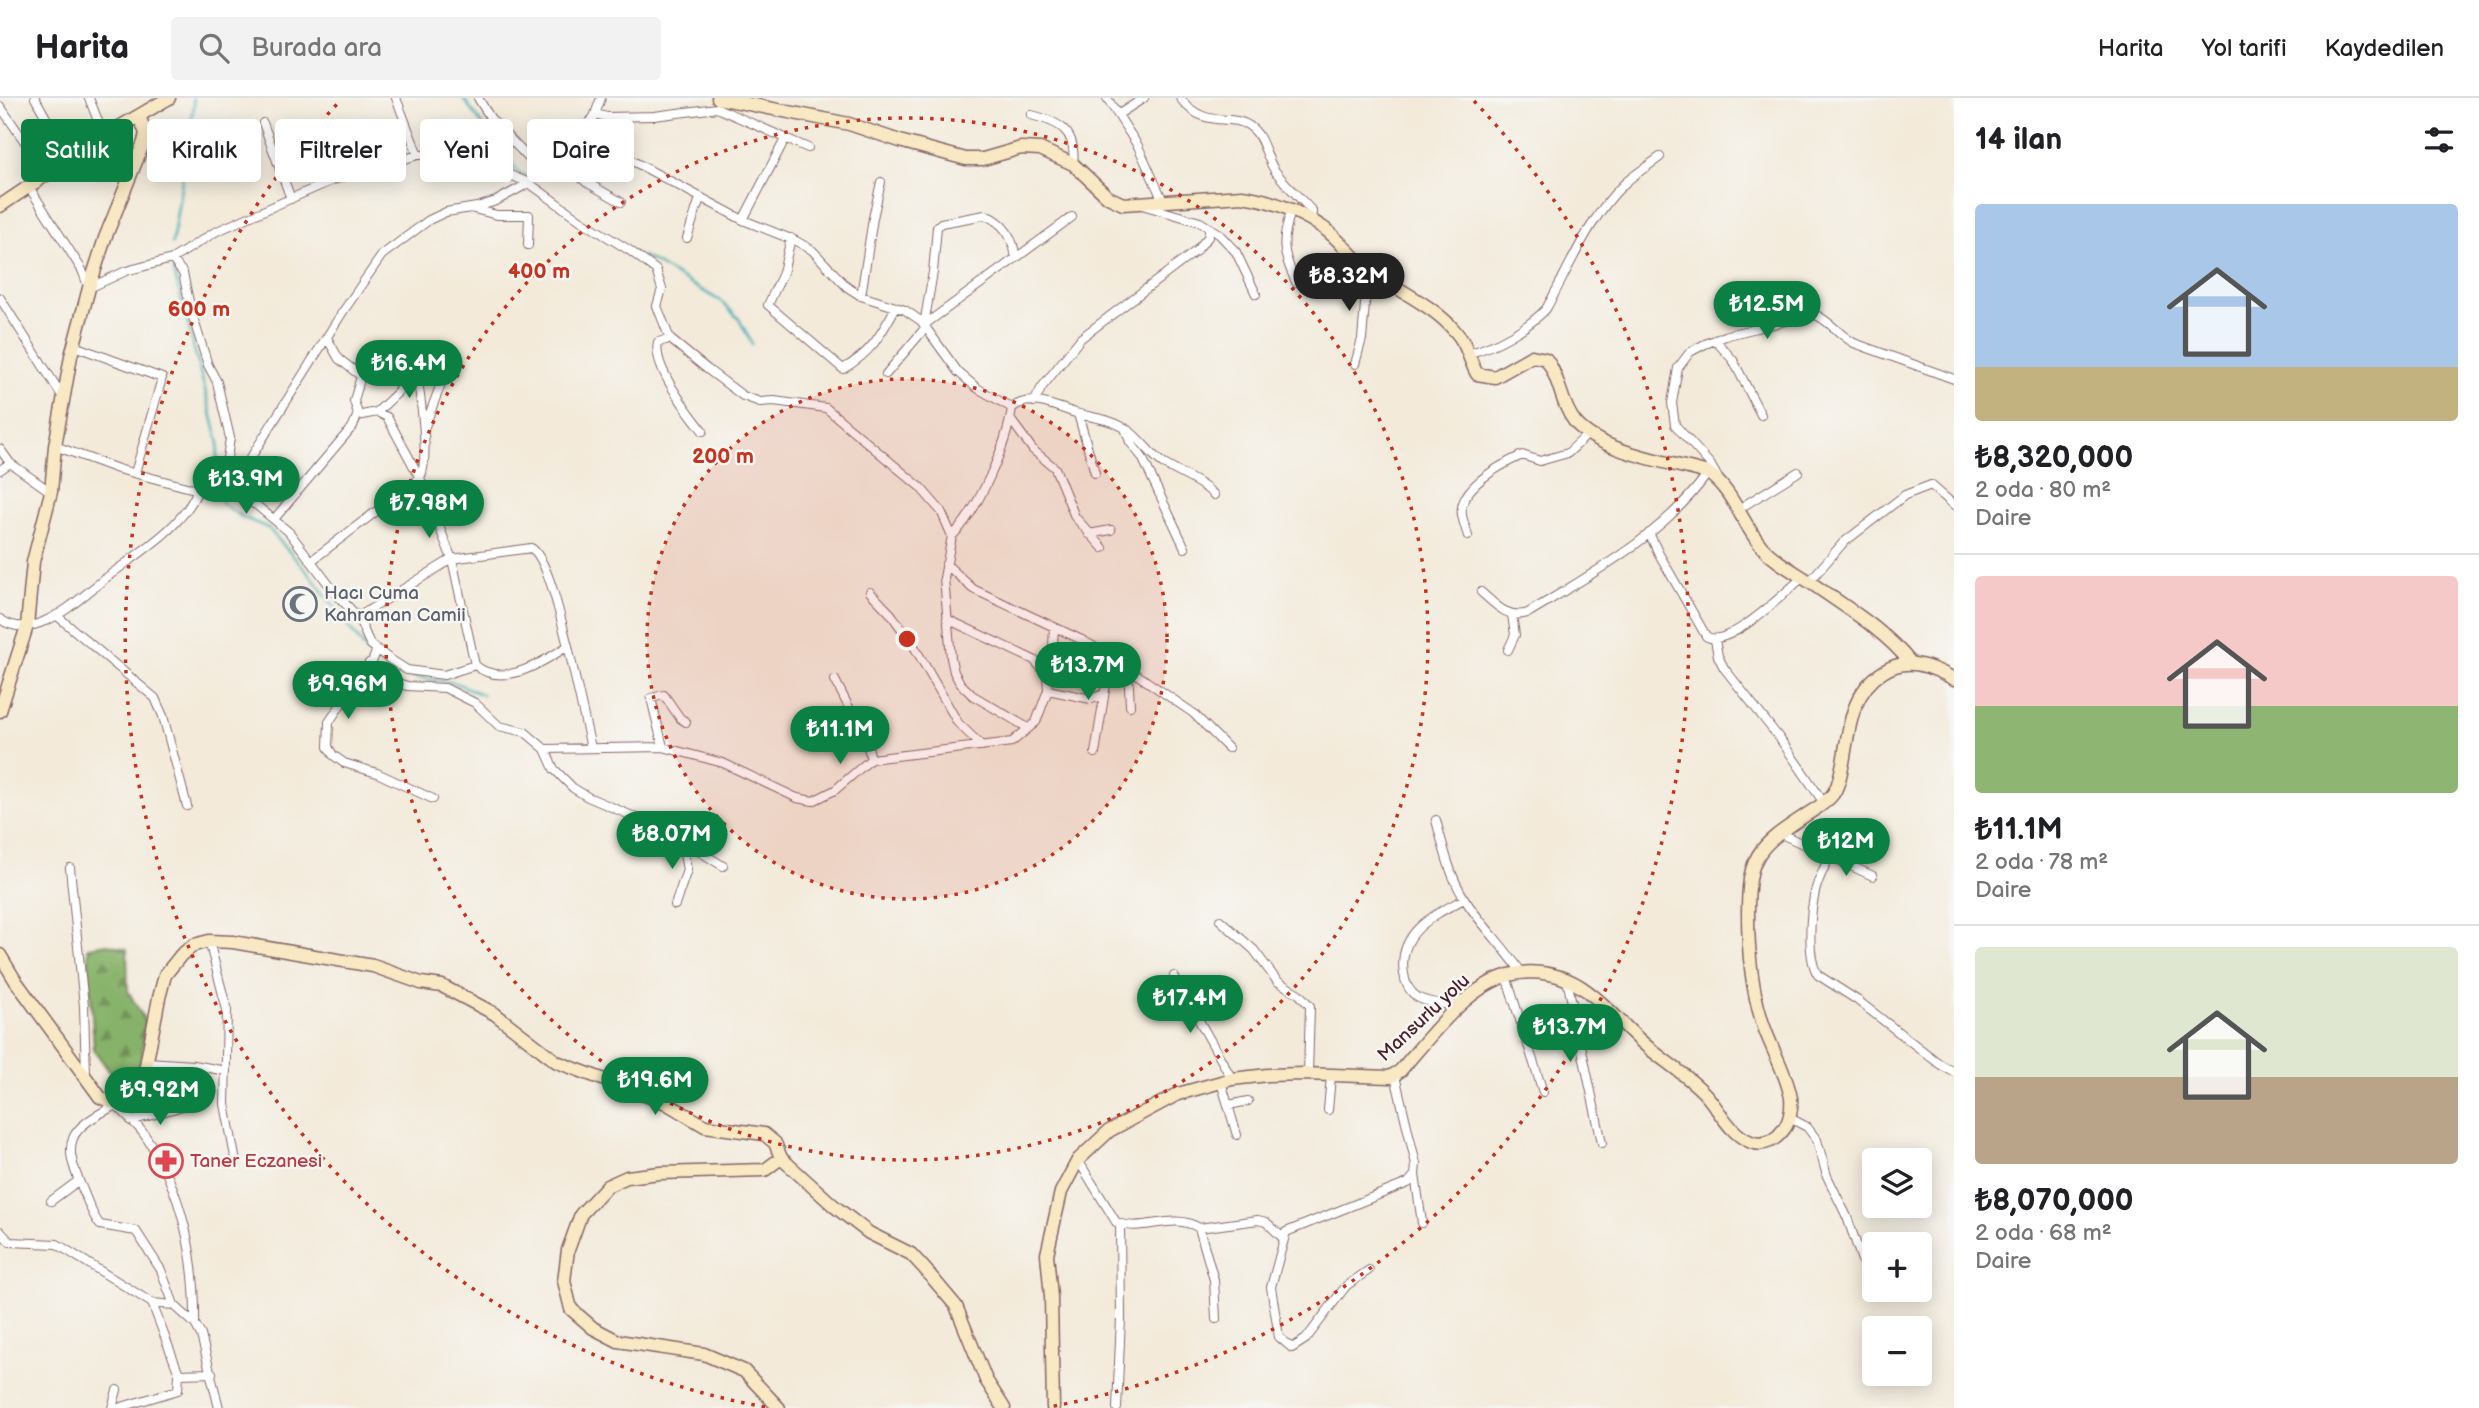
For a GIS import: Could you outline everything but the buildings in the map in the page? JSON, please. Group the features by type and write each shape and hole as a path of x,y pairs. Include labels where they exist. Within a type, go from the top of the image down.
{"street":[{"path":"35,98 47,119"},
{"path":"89,98 97,119"},
{"path":"133,119 169,98"},
{"path":"396,98 418,155"},
{"path":"478,98 491,119 527,156"},
{"path":"591,119 601,98"},
{"path":"1107,98 1138,146 1163,201"},
{"path":"1119,114 1144,98"},
{"path":"1180,98 1191,111 1200,116 1249,125 1258,134 1275,170 1312,211 1311,221"},
{"path":"595,114 607,117 654,116 718,102 747,103 849,124 966,159 983,159 1021,148 1051,152 1073,164 1108,197 1123,204 1242,196 1261,199 1327,230 1368,270 1433,311 1453,329 1470,354 1477,373 1485,377 1495,377 1532,356 1546,359 1564,405 1575,422 1588,434 1621,452 1714,477"},
{"path":"718,102 785,139 808,148"},
{"path":"0,106 21,136"},
{"path":"1031,115 1062,125 1073,144 1073,164"},
{"path":"0,711 27,626 33,562 51,492 55,446 74,346 105,238 144,142 146,133 139,116"},
{"path":"263,123 290,199"},
{"path":"743,220 785,139"},
{"path":"89,288 126,271 172,259 215,232 333,180 418,155 450,155 480,162 529,183 656,270 662,289 657,306 670,339 743,396 760,402 774,401 826,408 925,493 947,522 951,536 944,578 951,658 960,683 972,695 1028,728"},
{"path":"1470,354 1498,343 1536,320 1546,309 1593,225 1617,192 1660,157"},
{"path":"634,162 743,220 791,238 812,250 847,287 861,296 905,310 925,326 958,372 977,388 1012,408"},
{"path":"0,206 36,182"},
{"path":"586,182 621,202"},
{"path":"861,296 881,182"},
{"path":"222,492 382,255 429,220 446,212 496,201 529,183"},
{"path":"29,187 82,270 89,288"},
{"path":"687,238 699,198"},
{"path":"1139,204 1200,222 1219,234 1236,252 1256,294"},
{"path":"471,208 497,215 529,215 528,245"},
{"path":"1291,211 1283,242 1285,260 1296,282"},
{"path":"925,326 937,227 941,223 985,215 990,217 1010,234 1016,258"},
{"path":"886,374 925,326 1072,217"},
{"path":"1034,402 1042,387 1081,338 1196,251 1208,237 1210,228"},
{"path":"791,238 783,273 768,304 843,369 859,360 874,346 896,307"},
{"path":"172,259 183,273 191,311 208,365 217,382 230,438 222,492"},
{"path":"1355,364 1362,339 1368,270"},
{"path":"0,298 3,310 64,399"},
{"path":"1954,379 1854,344 1841,337 1824,319 1814,314 1715,340 1690,352 1678,368 1672,403 1675,425 1710,464 1714,477 1762,548 1786,568 1877,628 1910,662 1954,679"},
{"path":"275,518 353,425 356,416 354,401 361,376 339,359 327,338"},
{"path":"670,339 658,342 656,349 669,382 703,430"},
{"path":"1715,340 1733,360 1761,415"},
{"path":"74,346 162,378 135,473"},
{"path":"423,431 451,357"},
{"path":"311,561 420,478 424,471 425,452 416,366 396,394 377,412 356,416"},
{"path":"951,536 962,527 976,504 1011,420 1012,408 1017,404 1034,402 1055,405 1077,414 1096,415 1125,428 1157,459 1207,487 1214,495"},
{"path":"377,412 387,417 420,478 452,559 475,665 499,676 512,674 568,646"},
{"path":"1077,414 1095,473"},
{"path":"1011,420 1033,450 1055,468 1075,517 1103,548"},
{"path":"1125,428 1130,442 1142,457 1185,548"},
{"path":"1468,536 1463,520 1463,503 1469,492 1491,471 1522,455 1540,461 1568,453 1588,434"},
{"path":"55,446 135,473 198,489 222,492 256,505 289,532 336,594 358,617 370,644 407,670 444,675 475,665"},
{"path":"0,449 10,463 51,492"},
{"path":"0,470 10,463"},
{"path":"1737,510 1798,472"},
{"path":"1482,592 1503,611 1512,615 1528,614 1630,548 1714,477"},
{"path":"1649,533 1706,636 1715,640 1737,632 1805,580 1843,543 1905,495 1931,485 1954,505"},
{"path":"0,619 9,625 27,626 56,615 156,542 194,502 198,489"},
{"path":"1089,534 1111,530"},
{"path":"358,617 452,559 525,548 535,550 546,572 568,646 591,748"},
{"path":"946,564 973,589 1107,654 1193,713 1228,748"},
{"path":"870,592 891,614 915,648 958,723 982,746"},
{"path":"56,615 155,698 163,716 187,806"},
{"path":"1508,650 1515,635 1512,615"},
{"path":"545,748 663,747 723,763 797,798 813,801 835,790 872,759 1012,742 1036,722 1048,690 1046,672 1034,660 947,620"},
{"path":"1046,672 1052,666 1055,627"},
{"path":"1715,640 1724,668 1780,739 1824,803"},
{"path":"377,649 329,722 328,747 333,755 344,763 377,774 433,799"},
{"path":"1095,753 1107,654"},
{"path":"372,658 368,673 407,686 446,688 475,703 499,726 525,733 545,748 554,769 573,788 681,838 723,866"},
{"path":"1862,1260 1847,1217 1827,1176 1816,1140 1807,1127 1790,1118 1791,1099 1762,1021 1752,976 1748,914 1749,876 1766,842 1824,803 1838,785 1852,713 1864,687 1889,668 1910,662"},
{"path":"1128,668 1130,706"},
{"path":"835,680 872,759"},
{"path":"1048,690 1091,699 1104,694"},
{"path":"663,747 651,698 664,695 680,718 686,722"},
{"path":"1436,820 1449,868 1464,899 1504,946 1521,972"},
{"path":"1779,833 1873,876"},
{"path":"675,905 687,870 681,838"},
{"path":"1830,855 1814,897 1811,954 1814,970 1954,1072"},
{"path":"70,868 84,1006 86,1076"},
{"path":"1460,1006 1428,1001 1411,992 1406,984 1403,961 1412,933 1429,918 1464,899"},
{"path":"1220,920 1258,954 1277,981 1306,1000 1311,1013 1308,1074"},
{"path":"209,941 227,1010 225,1104 236,1162"},
{"path":"219,1408 212,1373 195,1324 174,1305 161,1270 136,1231 100,1225 94,1219 69,1151 71,1141 87,1120 116,1105 129,1102 138,1095 165,975 181,955 194,945 209,941 233,942 373,965 421,983 442,986 495,1014 557,1062 666,1103 705,1126 764,1134 775,1143 781,1158 834,1206 869,1233 911,1254 924,1268 956,1306 986,1380 1004,1408"},
{"path":"0,955 15,980 100,1097 116,1105 146,1137 176,1197 190,1248 195,1289 195,1324"},
{"name":"Mansurlu yolu","path":"1053,1408 1051,1297 1046,1254 1061,1192 1077,1160 1109,1131 1178,1094 1227,1081 1268,1075 1308,1074 1381,1079 1395,1076 1452,1012 1486,986 1506,976 1536,972 1567,979 1583,988 1644,1044 1693,1083 1742,1137 1762,1144 1770,1141 1784,1130 1790,1118"},
{"path":"1174,976 1227,1081 1229,1105 1237,1135"},
{"path":"1506,976 1543,1092"},
{"path":"1567,979 1602,1143"},
{"path":"0,982 15,980"},
{"path":"147,1062 194,1065 226,1071"},
{"path":"1328,1110 1331,1076"},
{"path":"1395,1076 1416,1164 1415,1175 1422,1223"},
{"path":"1229,1105 1248,1101"},
{"path":"131,1121 183,1107"},
{"path":"779,1408 744,1371 714,1358 704,1354 618,1341 593,1328 571,1310 564,1281 568,1250 581,1214 607,1186 627,1177 660,1172 765,1170 781,1158"},
{"path":"1077,1160 1112,1219 1120,1224 1131,1226 1178,1220 1199,1228 1258,1220 1266,1222 1284,1239"},
{"path":"1369,1270 1346,1286 1306,1339 1292,1348 1279,1337 1271,1287 1286,1232 1408,1183 1415,1175"},
{"path":"51,1201 79,1181"},
{"path":"1117,1408 1121,1318 1120,1224"},
{"path":"1199,1228 1214,1280 1216,1319"},
{"path":"0,1231 10,1242 57,1244 152,1303 174,1305"},
{"path":"118,1408 178,1390 179,1374 152,1303"},
{"path":"179,1374 212,1373"},
{"path":"112,1408 117,1390"}],"green space":[{"path":"108,944 127,949 128,991 145,1021 142,1057 134,1081 123,1090 94,1050 88,947"}],"waterway":[{"path":"172,244 193,98"},
{"path":"463,98 507,158 520,174 526,176"},
{"path":"643,256 722,302 739,319 752,344"},
{"path":"172,265 219,443 214,483 216,489"},
{"path":"219,495 223,504 242,517 268,528 311,576 372,658 395,674 456,683 483,695"}],"place":[{"name":"Hacı Cuma Kahraman Camii","path":"300,604"},
{"name":"Taner Eczanesi","path":"166,1161"}]}
